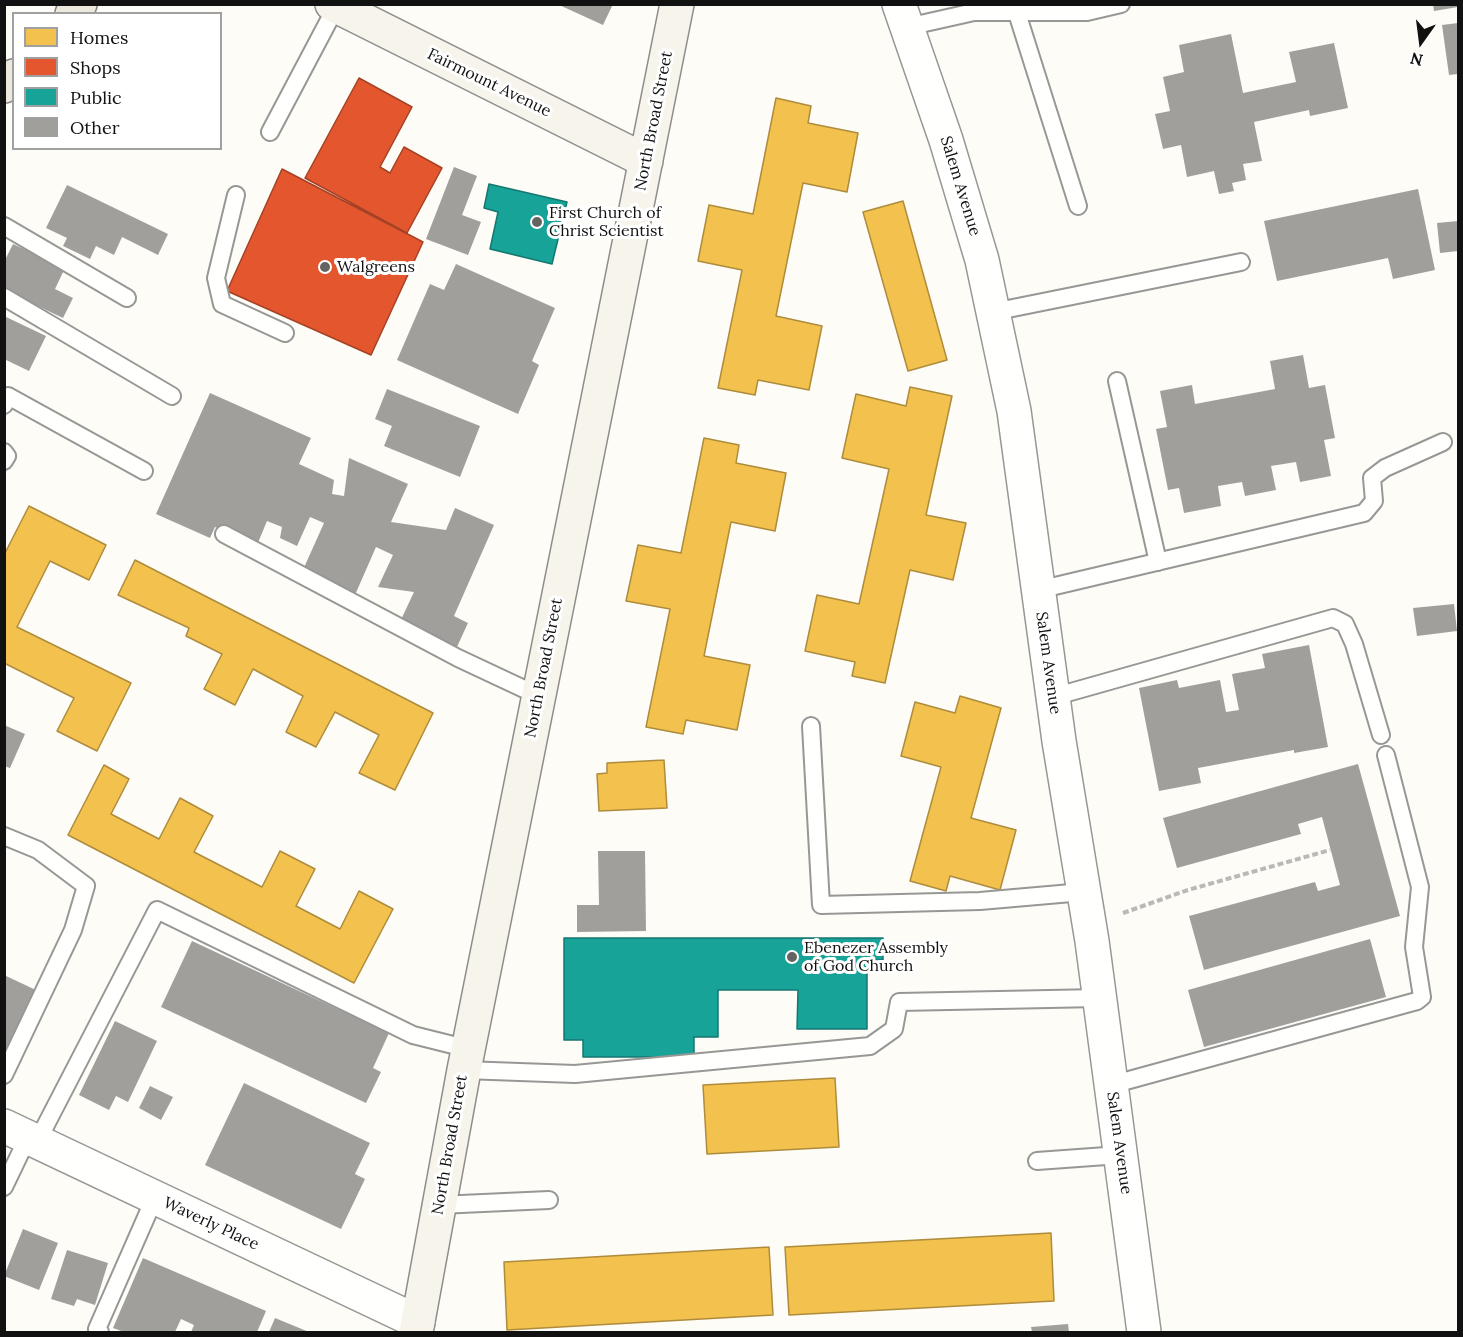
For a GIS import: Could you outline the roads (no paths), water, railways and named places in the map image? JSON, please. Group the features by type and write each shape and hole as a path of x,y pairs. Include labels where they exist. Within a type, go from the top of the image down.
{"main road":[{"name":"North Broad Street","path":"417,1327 466,1060 676,4"},
{"name":"Fairmount Avenue","path":"334,6 646,161"}],"street":[{"name":"Salem Avenue","path":"903,16 946,140 982,260 1014,411 1053,697 1099,998 1144,1332"},
{"name":"Waverly Place","path":"23,1135 155,1197 417,1327"}],"lane":[{"path":"903,16 974,12 1017,14 1087,12 1121,4"},
{"path":"270,132 334,6"},
{"path":"1017,14 1078,206"},
{"path":"236,195 216,278 222,304 285,333"},
{"path":"4,226 127,298"},
{"path":"993,312 1241,262"},
{"path":"4,297 172,396"},
{"path":"1117,381 1158,562"},
{"path":"4,405 8,396 144,471"},
{"path":"1038,590 1364,513 1374,501 1372,478 1385,468 1443,442"},
{"path":"4,452 7,456 4,461"},
{"path":"224,534 458,658 539,696"},
{"path":"1053,697 1333,618 1345,624 1354,644 1381,735"},
{"path":"811,726 820,905 980,901 1083,892"},
{"path":"1111,1085 1417,1001 1422,997 1414,947 1420,887 1386,755"},
{"path":"4,836 38,850 86,886 73,930 4,1075"},
{"path":"4,1187 23,1135 157,910 466,1060 575,1074 870,1046 894,1029 899,1002 1099,998"},
{"path":"1037,1161 1120,1155"},
{"path":"100,1332 97,1329 155,1197"},
{"path":"439,1205 549,1200"}],"place":[{"name":"First Church of Christ Scientist","path":"537,222"},
{"name":"Walgreens","path":"325,267"},
{"name":"Ebenezer Assembly of God Church","path":"792,957"}]}
